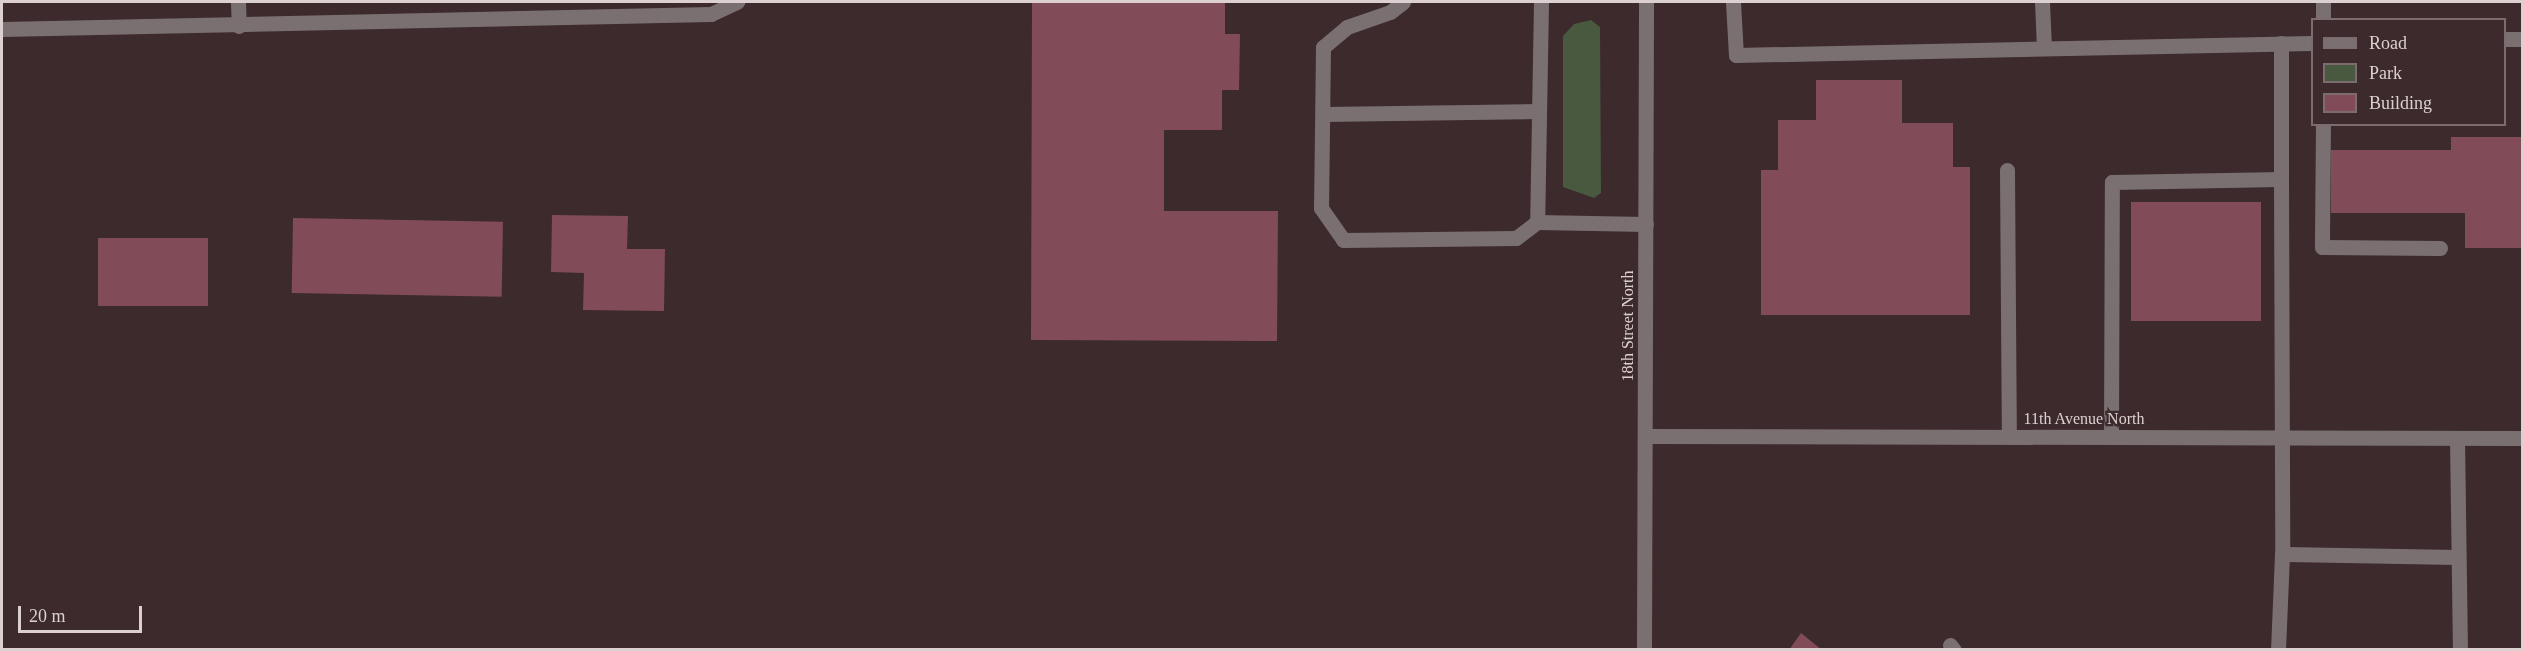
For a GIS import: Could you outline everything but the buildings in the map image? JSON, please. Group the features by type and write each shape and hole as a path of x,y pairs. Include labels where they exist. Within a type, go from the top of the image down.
{"street":[{"path":"238,2 239,26"},
{"path":"2,29 239,26 711,14 737,2"},
{"path":"1404,2 1390,12 1347,27 1323,47 1321,208 1343,240 1516,238 1537,222 1646,224"},
{"path":"1537,222 1541,2"},
{"name":"18th Street North","path":"1644,650 1646,2"},
{"path":"1733,2 1736,55 2311,43"},
{"path":"2042,2 2044,48"},
{"path":"2323,2 2323,18"},
{"path":"2506,39 2523,39"},
{"path":"2278,650 2282,554 2281,44"},
{"path":"1323,114 1539,111"},
{"path":"2323,126 2322,247 2440,248"},
{"path":"2007,170 2009,437"},
{"path":"2111,437 2112,182 2281,179"},
{"name":"11th Avenue North","path":"1646,436 2523,438"},
{"path":"2457,438 2460,650"},
{"path":"2282,554 2457,557"}],"green space":[{"path":"1591,20 1600,27 1601,193 1594,198 1563,187 1563,36 1574,24"}]}
